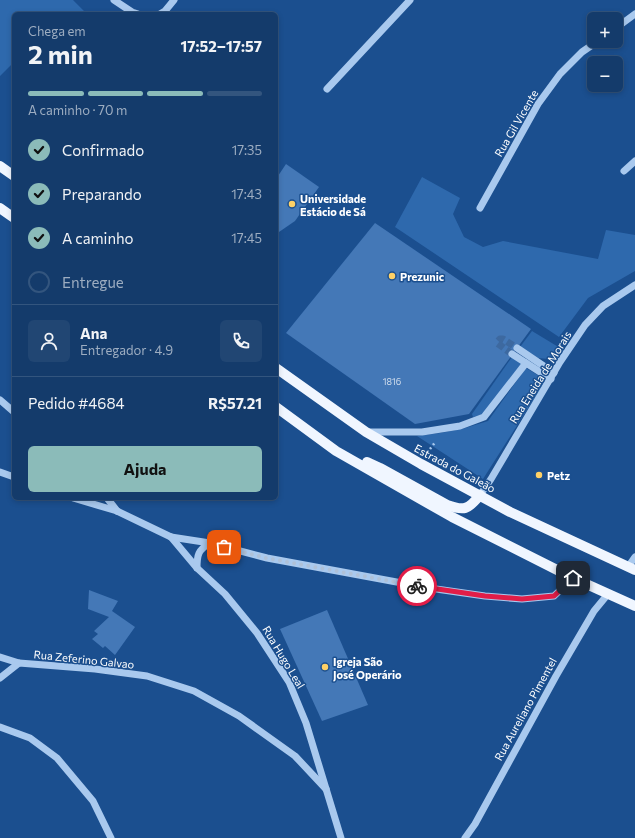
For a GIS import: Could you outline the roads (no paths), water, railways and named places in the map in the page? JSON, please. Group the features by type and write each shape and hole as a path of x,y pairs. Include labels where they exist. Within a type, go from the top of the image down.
{"main road":[{"path":"0,166 12,175"},
{"path":"0,208 12,217"},
{"name":"Estrada do Galeão","path":"278,369 366,432 421,464 510,512 632,569"},
{"path":"278,408 336,451 452,517 573,578 635,606"},
{"path":"336,451 380,468 447,505 458,509 463,509 470,506 480,495"}],"street":[{"path":"114,0 132,12"},
{"path":"163,12 174,0"},
{"path":"327,89 410,0"},
{"path":"623,23 635,14"},
{"name":"Rua Gil Vicente","path":"480,208 538,104 560,74 588,48"},
{"path":"624,171 635,161"},
{"name":"Rua Eneida de Morais","path":"480,495 552,376 585,325 604,306 635,285"},
{"path":"517,348 537,362 552,376"},
{"path":"512,354 552,376"},
{"path":"366,432 422,432 460,426 484,418 526,363"},
{"path":"0,400 12,410"},
{"path":"0,472 12,476"},
{"path":"81,500 117,511 171,536 210,543 266,558 429,588 485,596 522,599 554,596 573,578"},
{"path":"109,500 117,511"},
{"name":"Rua Hugo Leal","path":"171,536 197,568 225,594 257,633 289,682 306,723 341,838"},
{"path":"197,568 197,557 200,551 210,543"},
{"path":"632,569 635,557"},
{"name":"Rua Aureliano Pimentel","path":"465,838 475,824 556,676 594,611 608,594"},
{"name":"Rua Zeferino Galvao","path":"0,657 19,663 95,669 147,676 194,691 239,716 295,756 326,789"},
{"name":"Rua Zeferino Galvao","path":"0,678 19,663"},
{"path":"0,727 30,738 57,758 93,801 111,838"}],"tunnel":[{"path":"512,354 497,343 498,341 503,339 517,348"}],"place":[{"name":"Universidade Estácio de Sá","path":"292,204"},
{"name":"Prezunic","path":"392,276"},
{"name":"Petz","path":"539,475"},
{"name":"Igreja São José Operário","path":"325,667"}]}
